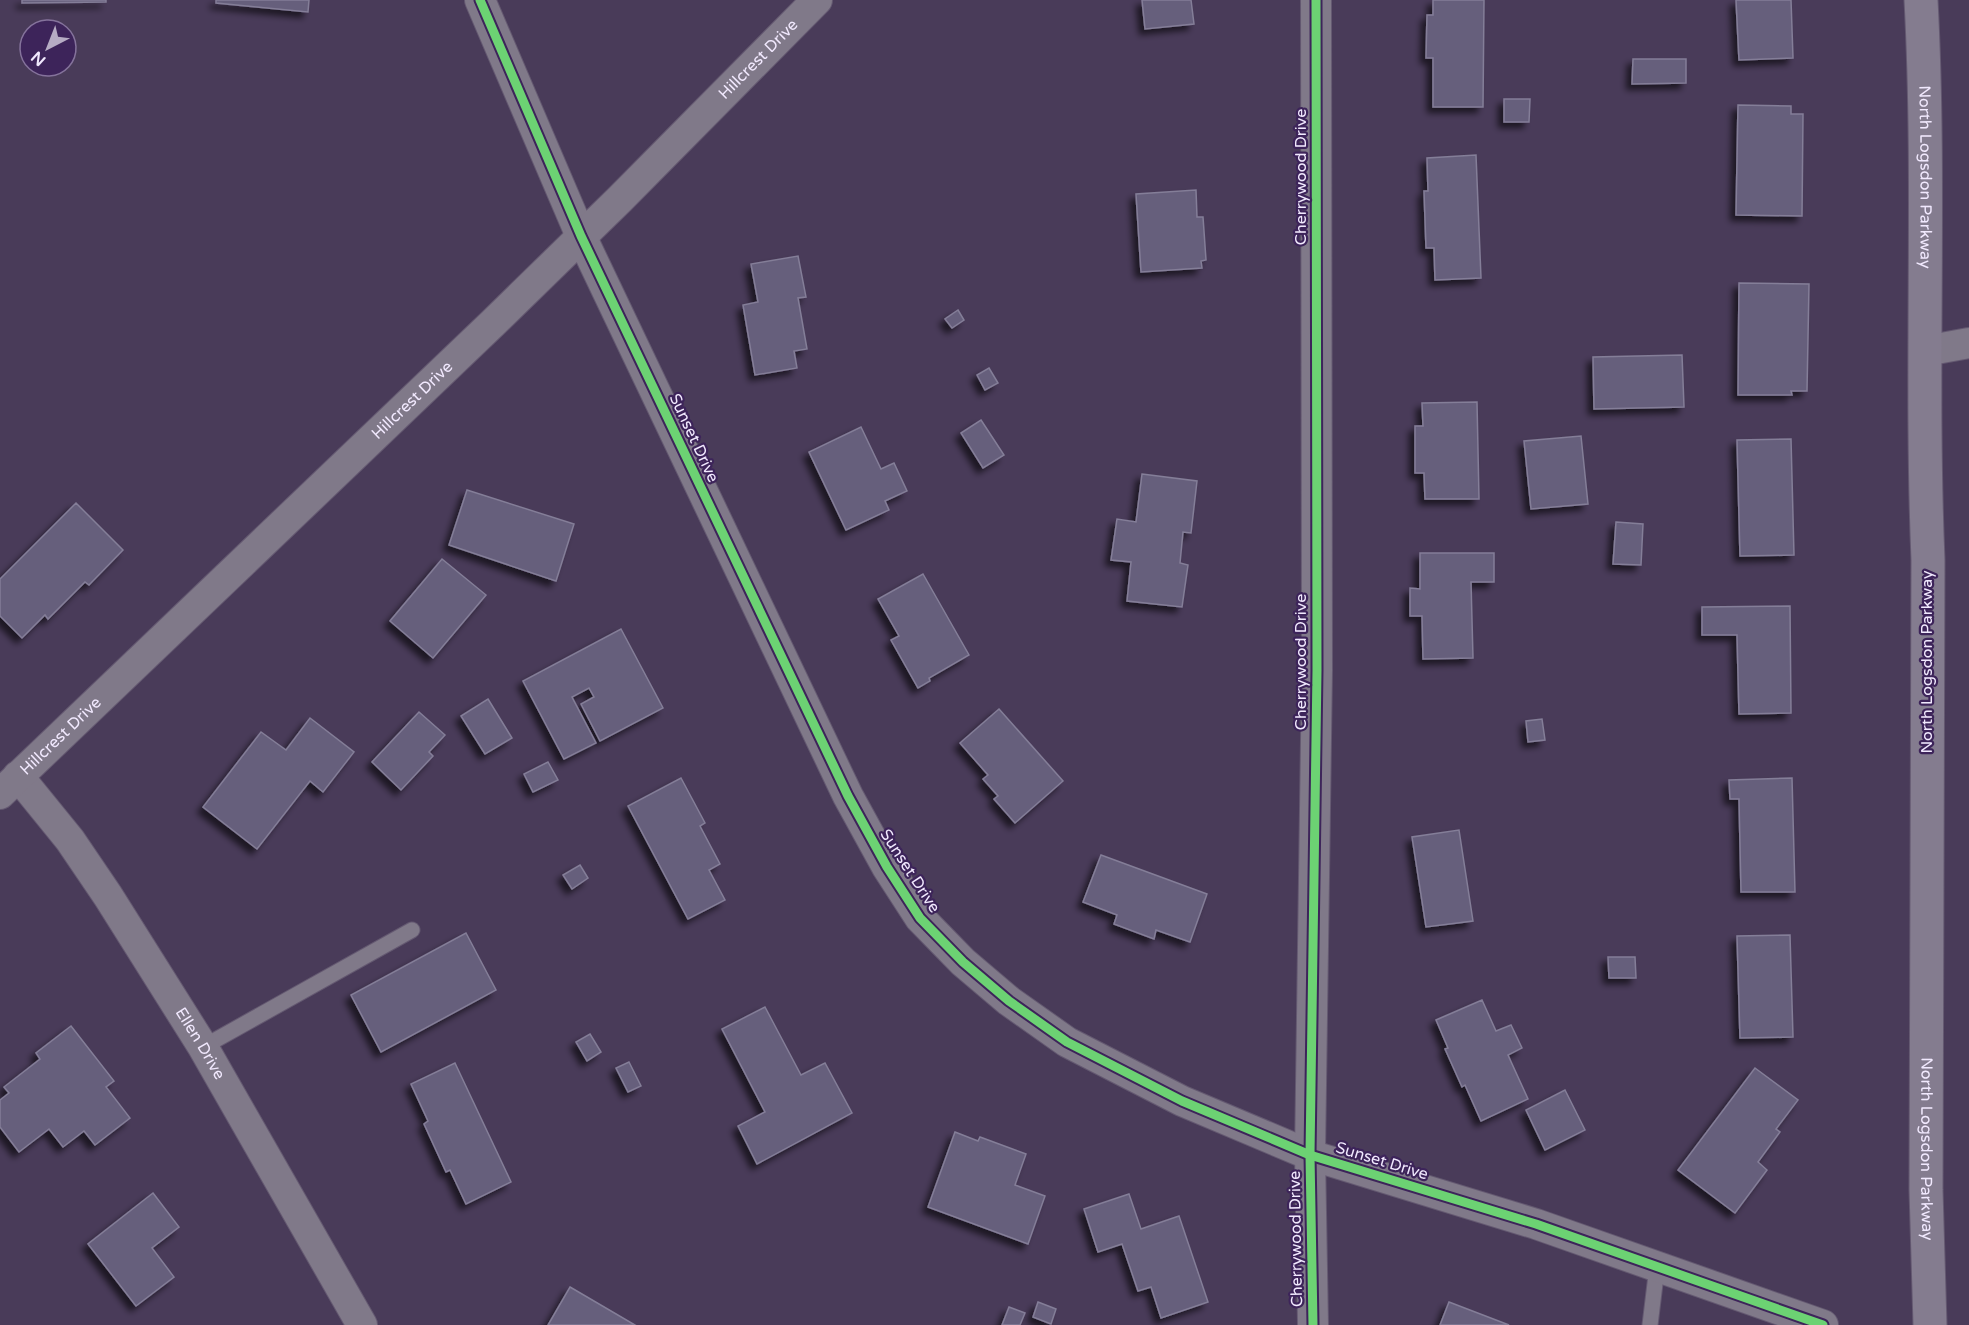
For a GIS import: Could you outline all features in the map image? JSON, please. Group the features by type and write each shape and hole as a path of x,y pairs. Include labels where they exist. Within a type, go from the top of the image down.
{"main road":[{"name":"North Logsdon Parkway","path":"1921,0 1924,68 1924,479 1928,560 1926,1190 1930,1325"}],"street":[{"name":"Sunset Drive","path":"480,0 581,236 848,796 887,867 920,918 963,962 1009,1001 1067,1042 1182,1101 1310,1155 1536,1224 1823,1325"},
{"name":"Hillcrest Drive","path":"9,785 494,322 620,199 817,0"},
{"name":"Cherrywood Drive","path":"1313,1325 1310,1155 1317,670 1316,0"},
{"path":"1925,351 1969,344"},
{"name":"Ellen Drive","path":"9,785 70,840 102,887 203,1047 362,1325"}],"lane":[{"path":"203,1047 412,930"},
{"path":"1650,1325 1657,1267"}],"building":[{"path":"22,0 106,0 106,2 22,3"},
{"path":"216,0 309,0 308,12 216,3"},
{"path":"1142,0 1191,0 1194,24 1145,29"},
{"path":"1433,0 1484,0 1483,107 1433,107 1433,58 1426,58 1427,15 1433,15"},
{"path":"1736,0 1791,0 1793,58 1739,60"},
{"path":"1633,59 1686,59 1686,83 1632,84"},
{"path":"1504,99 1530,99 1529,122 1504,122"},
{"path":"1738,105 1791,106 1791,114 1803,114 1802,216 1736,215"},
{"path":"1476,155 1481,278 1435,280 1434,248 1426,248 1424,191 1428,191 1427,158"},
{"path":"1196,190 1197,217 1203,217 1206,260 1201,261 1202,268 1141,272 1136,194"},
{"path":"798,256 806,297 798,298 807,349 794,351 797,368 755,375 743,305 758,302 751,264"},
{"path":"1739,283 1809,284 1807,391 1791,391 1792,395 1738,395"},
{"path":"958,310 964,320 952,328 945,319"},
{"path":"1682,355 1684,407 1594,409 1593,357"},
{"path":"989,368 998,383 985,390 977,375"},
{"path":"1477,402 1479,499 1425,499 1424,473 1415,473 1415,426 1423,426 1422,403"},
{"path":"981,420 1004,455 983,468 961,433"},
{"path":"861,427 881,469 894,463 907,491 885,501 889,510 846,530 809,452"},
{"path":"1581,436 1588,504 1531,509 1524,441"},
{"path":"1791,439 1794,555 1740,556 1737,440"},
{"path":"1142,474 1197,481 1191,533 1183,532 1180,563 1188,565 1182,607 1127,601 1131,562 1111,560 1117,519 1136,522"},
{"path":"467,490 574,524 556,581 449,545"},
{"path":"76,503 123,550 89,585 85,582 48,619 45,615 22,638 0,616 0,579"},
{"path":"1616,522 1643,524 1641,565 1613,564"},
{"path":"1420,553 1494,553 1494,582 1471,582 1473,658 1423,659 1422,616 1410,616 1410,588 1420,589"},
{"path":"442,559 486,595 433,658 390,621"},
{"path":"923,574 969,655 929,678 930,681 918,688 891,640 899,636 878,599"},
{"path":"1790,606 1791,713 1739,714 1737,635 1702,635 1702,607"},
{"path":"621,629 663,708 600,741 581,704 594,697 589,688 572,697 596,743 564,759 523,681"},
{"path":"488,699 512,738 485,754 461,716"},
{"path":"999,709 1063,781 1015,823 994,799 998,796 983,779 988,775 960,743"},
{"path":"419,712 445,735 429,752 433,756 401,790 372,762"},
{"path":"310,718 354,752 323,792 310,781 257,849 203,807 261,732 286,750"},
{"path":"1542,719 1545,740 1528,742 1526,721"},
{"path":"548,762 558,780 533,792 524,774"},
{"path":"681,778 705,823 700,826 720,864 709,870 725,900 688,919 628,806"},
{"path":"1792,778 1795,892 1741,892 1739,799 1730,799 1729,780"},
{"path":"1459,830 1473,921 1426,927 1412,837"},
{"path":"1101,855 1207,894 1190,942 1156,930 1154,939 1114,924 1117,915 1083,902"},
{"path":"580,865 588,878 572,889 563,875"},
{"path":"466,933 496,990 381,1052 351,995"},
{"path":"1790,935 1793,1037 1740,1038 1737,936"},
{"path":"1608,957 1635,957 1636,978 1609,978"},
{"path":"1482,1000 1496,1031 1511,1025 1522,1048 1508,1055 1528,1099 1481,1121 1445,1049 1448,1048 1436,1020"},
{"path":"765,1007 801,1075 825,1063 852,1113 757,1164 738,1126 765,1112 722,1029"},
{"path":"71,1026 114,1081 106,1087 130,1118 95,1145 84,1131 63,1147 49,1129 19,1152 0,1127 0,1100 9,1093 4,1087 40,1059 36,1053"},
{"path":"590,1034 601,1052 587,1061 576,1042"},
{"path":"629,1062 641,1086 628,1092 616,1068"},
{"path":"455,1063 511,1182 466,1204 450,1170 446,1172 424,1124 428,1121 411,1084"},
{"path":"1755,1068 1798,1100 1776,1129 1780,1132 1758,1162 1767,1170 1735,1213 1678,1170"},
{"path":"1565,1090 1585,1130 1545,1150 1526,1110"},
{"path":"955,1132 978,1141 980,1137 1026,1154 1015,1185 1045,1196 1028,1244 928,1207"},
{"path":"153,1193 179,1227 152,1248 174,1277 136,1306 88,1244"},
{"path":"1129,1194 1141,1229 1179,1216 1208,1302 1161,1318 1151,1287 1138,1291 1122,1244 1098,1252 1084,1209"},
{"path":"570,1287 635,1325 548,1325"},
{"path":"1038,1302 1056,1309 1051,1324 1033,1317"},
{"path":"1449,1302 1509,1325 1440,1325"},
{"path":"1009,1307 1025,1313 1020,1325 1002,1325"}],"cycle path":[{"path":"480,0 581,236 848,796 887,867 920,918 963,962 1009,1001 1067,1042 1182,1101 1310,1155 1536,1224 1823,1325"},
{"path":"1313,1325 1310,1155 1317,670 1316,0"}]}
